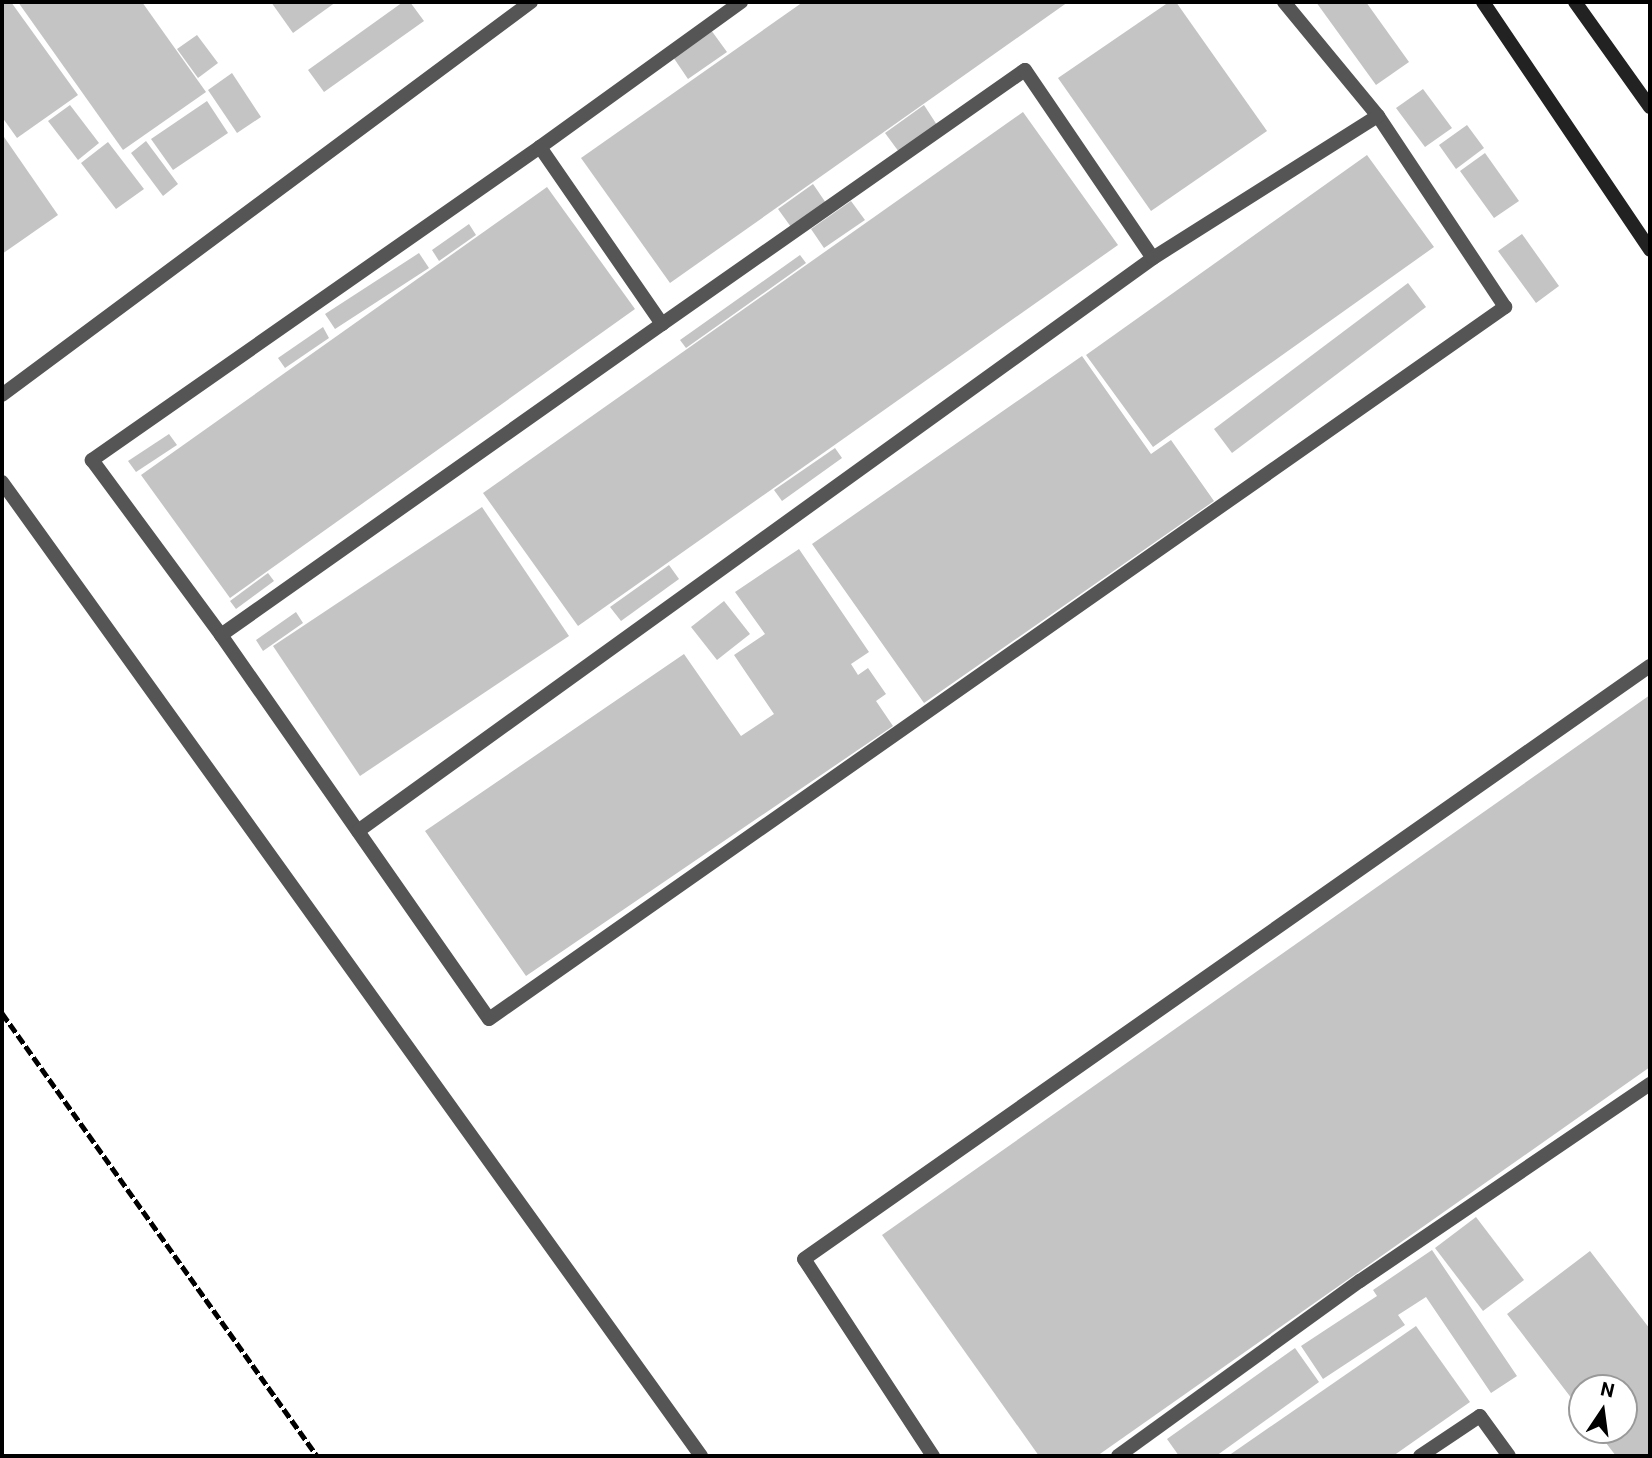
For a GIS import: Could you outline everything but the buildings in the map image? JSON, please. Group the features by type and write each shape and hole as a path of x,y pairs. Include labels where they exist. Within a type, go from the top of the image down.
{"street":[{"path":"2,395 531,2"},
{"path":"741,2 540,147 92,460 221,635 489,1019 1504,307 1378,116 1284,2"},
{"path":"1483,2 1650,250"},
{"path":"1575,2 1650,107"},
{"path":"221,635 1026,70 1153,258"},
{"path":"358,831 1153,258 1378,116"},
{"path":"540,147 662,324"},
{"path":"2,482 701,1456"},
{"path":"933,1456 804,1259 1650,666"},
{"path":"1118,1456 1360,1282 1650,1084"},
{"path":"1420,1456 1480,1416 1509,1456"}],"railway":[{"path":"2,1013 317,1456"}]}
